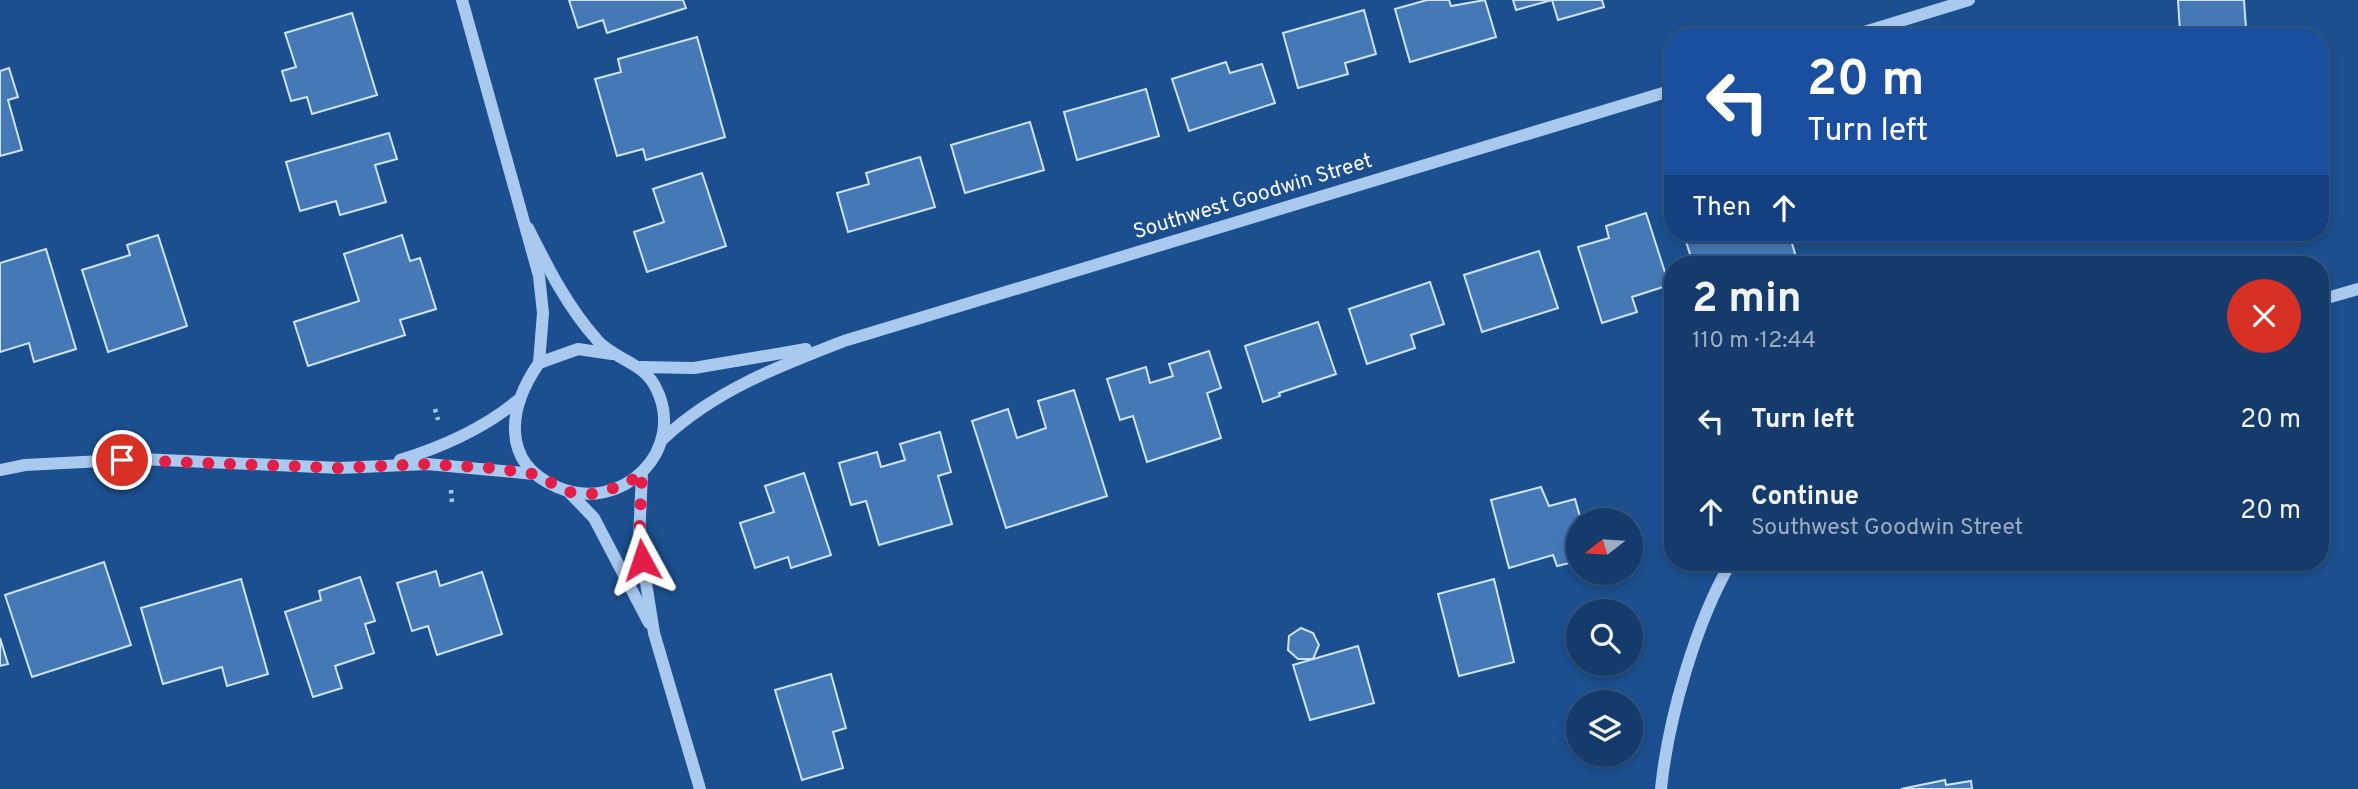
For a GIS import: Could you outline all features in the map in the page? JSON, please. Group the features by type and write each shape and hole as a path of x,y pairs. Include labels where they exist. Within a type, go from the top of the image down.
{"street":[{"path":"462,0 528,228 539,276 543,313 539,363 517,401 513,421 523,456 534,474"},
{"path":"1877,28 1969,0"},
{"name":"Southwest Goodwin Street","path":"664,438 685,419 730,388 844,341 1664,93"},
{"path":"528,228 573,308 612,354"},
{"path":"2329,297 2358,289"},
{"name":"Southwest Goodwin Street","path":"640,367 694,368 844,341"},
{"path":"539,363 579,349 612,354 640,367 654,383 665,416 664,438 642,473 611,491 591,494 569,492"},
{"path":"384,465 466,435 497,418 517,401"},
{"path":"0,470 36,464 141,459 340,468 384,465 492,468 534,474 569,492 594,518 654,633"},
{"path":"642,473 639,539 654,633 700,789"},
{"path":"1661,789 1666,746 1715,590 1726,571"}],"building":[{"path":"569,0 683,0 686,8 607,33 603,20 578,28"},
{"path":"1427,0 1449,0 1451,6 1485,0 1496,37 1410,62 1395,9"},
{"path":"1513,0 1552,0 1516,10"},
{"path":"1552,0 1602,0 1604,7 1558,20"},
{"path":"2178,0 2244,0 2246,28 2180,28"},
{"path":"1364,10 1376,54 1345,63 1348,74 1298,88 1283,33"},
{"path":"352,13 377,95 312,114 307,97 291,101 282,71 296,67 285,33"},
{"path":"697,37 725,137 646,160 643,149 617,156 595,79 621,72 618,59"},
{"path":"1226,62 1230,73 1262,64 1275,103 1189,131 1172,79"},
{"path":"9,68 18,97 8,100 22,150 0,156 0,71"},
{"path":"1146,89 1159,136 1077,160 1064,112"},
{"path":"1030,122 1044,170 965,193 951,145"},
{"path":"389,133 397,159 375,165 386,202 340,215 336,201 300,211 286,162"},
{"path":"920,157 935,207 848,232 837,193 869,184 866,173"},
{"path":"702,173 726,246 647,272 634,232 664,222 653,189"},
{"path":"1646,213 1664,269 1664,287 1632,297 1637,312 1602,323 1578,247 1609,238 1606,226"},
{"path":"158,235 187,326 108,352 82,270 130,255 127,245"},
{"path":"402,235 410,261 420,258 436,309 400,320 405,335 308,366 294,322 359,301 344,254"},
{"path":"1686,242 1792,242 1796,256 1691,256"},
{"path":"46,249 76,349 34,362 29,343 0,352 0,263"},
{"path":"1539,251 1558,308 1482,332 1464,275"},
{"path":"1430,282 1444,324 1411,335 1415,348 1367,364 1349,309"},
{"path":"1318,322 1336,374 1279,393 1280,396 1263,402 1245,346"},
{"path":"1209,351 1221,388 1207,393 1221,438 1147,462 1133,416 1120,420 1107,379 1146,367 1150,383 1173,376 1169,364"},
{"path":"1074,390 1107,496 1006,528 972,421 1008,409 1017,438 1046,428 1038,401"},
{"path":"940,432 951,472 938,476 952,524 879,545 866,501 851,505 839,463 877,452 881,467 905,460 900,444"},
{"path":"804,473 831,555 791,568 788,557 755,568 740,523 774,512 765,486"},
{"path":"1541,487 1549,506 1575,499 1578,508 1566,508 1566,564 1557,566 1553,555 1509,568 1491,500"},
{"path":"104,562 131,645 32,677 5,595"},
{"path":"436,571 440,586 482,572 502,634 437,655 428,626 412,631 397,583"},
{"path":"360,577 375,621 365,624 374,653 335,666 342,688 313,697 285,612 321,600 319,591"},
{"path":"241,579 268,674 227,686 222,667 163,684 141,608"},
{"path":"1494,579 1514,662 1459,676 1438,594"},
{"path":"1301,628 1313,633 1319,645 1313,659 1298,659 1288,650 1289,636"},
{"path":"0,638 8,664 0,666"},
{"path":"1358,646 1374,703 1310,720 1293,665"},
{"path":"831,674 846,728 833,732 843,768 802,780 775,690"},
{"path":"1945,780 1946,785 1971,781 1972,789 1901,789"}],"route":[{"path":"122,460 340,468 427,464 492,468 534,474 569,492 591,494 611,491 642,473 639,539 642,560"}]}
